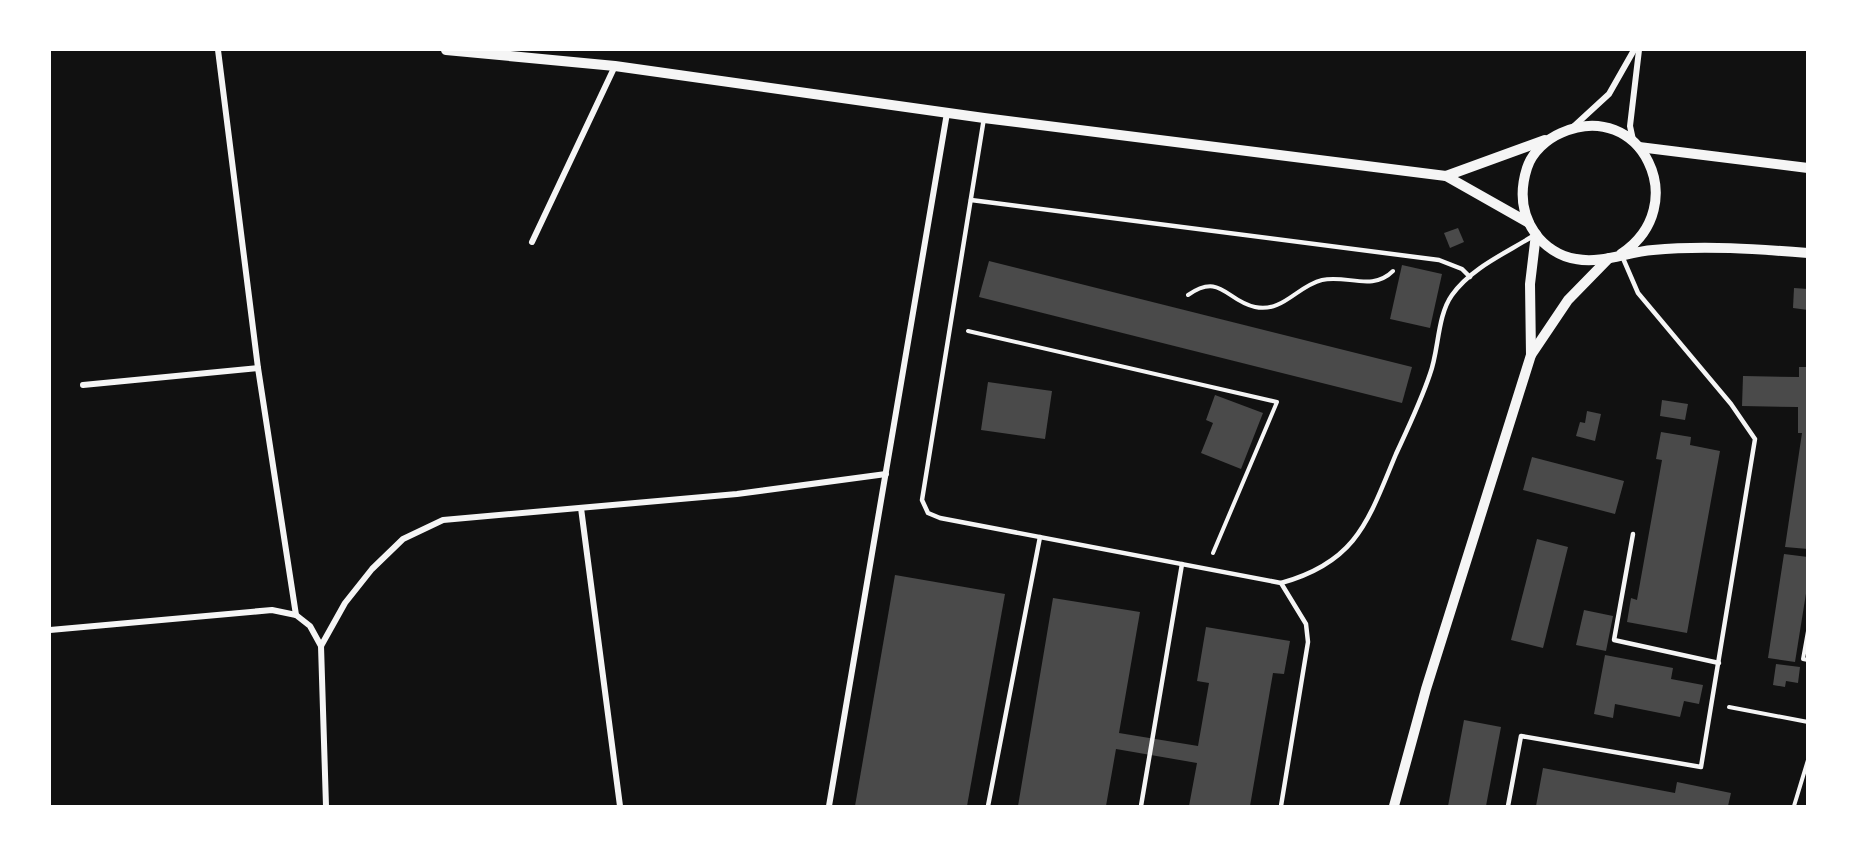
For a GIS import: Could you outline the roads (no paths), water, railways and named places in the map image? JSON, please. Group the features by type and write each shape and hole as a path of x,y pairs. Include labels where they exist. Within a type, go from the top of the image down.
{"street":[{"path":"218,50 258,368 296,615"},
{"path":"446,50 615,66 984,118 1446,176 1529,223"},
{"path":"1446,176 1572,128 1609,94 1634,50"},
{"path":"1621,254 1643,235 1654,215 1658,193 1654,171 1636,144 1630,126 1639,50"},
{"path":"532,242 615,66"},
{"path":"829,807 947,112"},
{"path":"1572,128 1604,127 1636,144 1808,168"},
{"path":"1552,137 1528,164 1523,182 1522,200 1529,223 1536,234 1553,250 1575,259 1610,258 1621,254 1689,249 1808,253"},
{"path":"1531,355 1530,284 1536,234"},
{"path":"1394,807 1426,689 1531,355 1562,309 1610,258"},
{"path":"83,385 258,368"},
{"path":"321,646 345,603 372,569 403,539 443,520 737,494 886,474"},
{"path":"580,508 620,807"},
{"path":"50,630 261,611 296,615 310,626 321,646 326,807"}],"lane":[{"path":"984,118 922,500 928,513 940,518 1281,583 1306,576 1332,561 1351,545 1368,522 1431,374 1451,296 1470,277 1536,234"},
{"path":"971,200 1439,260 1462,269 1470,277"},
{"path":"1508,807 1521,736 1701,767 1755,439 1731,404 1638,294 1621,254"},
{"path":"1633,534 1614,640 1719,663"},
{"path":"988,807 1040,537"},
{"path":"1141,807 1182,564"},
{"path":"1281,583 1306,624 1308,642 1281,807"}]}
